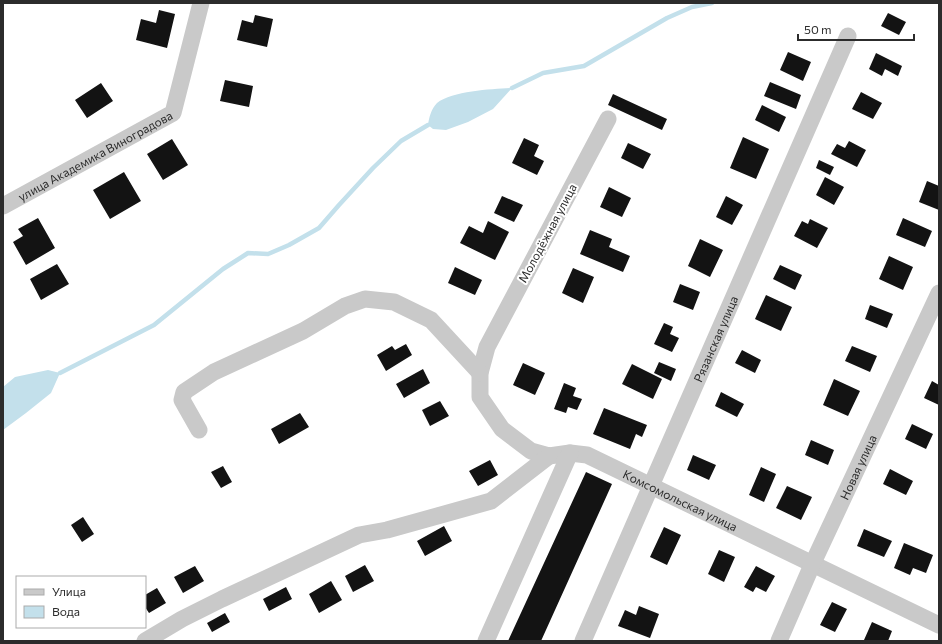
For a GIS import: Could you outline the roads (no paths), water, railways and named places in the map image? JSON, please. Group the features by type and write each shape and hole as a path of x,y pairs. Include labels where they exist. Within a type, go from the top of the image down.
{"street":[{"name":"улица Академика Виноградова","path":"3,206 173,113 201,3"},
{"name":"Рязанская улица","path":"583,641 848,36"},
{"name":"Молодёжная улица","path":"487,347 608,119"},
{"name":"Новая улица","path":"779,641 812,565 939,294"},
{"path":"199,430 182,400 184,392 214,372 303,331 345,306 365,299 394,302 431,320 480,373"},
{"name":"Комсомольская улица","path":"487,347 480,373 480,397 502,429 531,451 549,456 570,453 587,455 812,565 939,625"},
{"path":"486,641 570,453"},
{"path":"145,641 182,619 222,599 359,535 387,530 491,502 549,456"}],"water":[{"path":"512,88 493,109 468,122 446,130 433,129 428,125 433,108 437,103 444,99 473,91"},
{"path":"48,370 60,373 51,393 3,430 3,387 15,377"}],"waterway":[{"path":"512,88 543,73 584,66 667,18 692,7 712,3"},
{"path":"60,373 154,325 223,269 248,253 268,254 289,245 319,228 373,168 401,141 428,125"}]}
